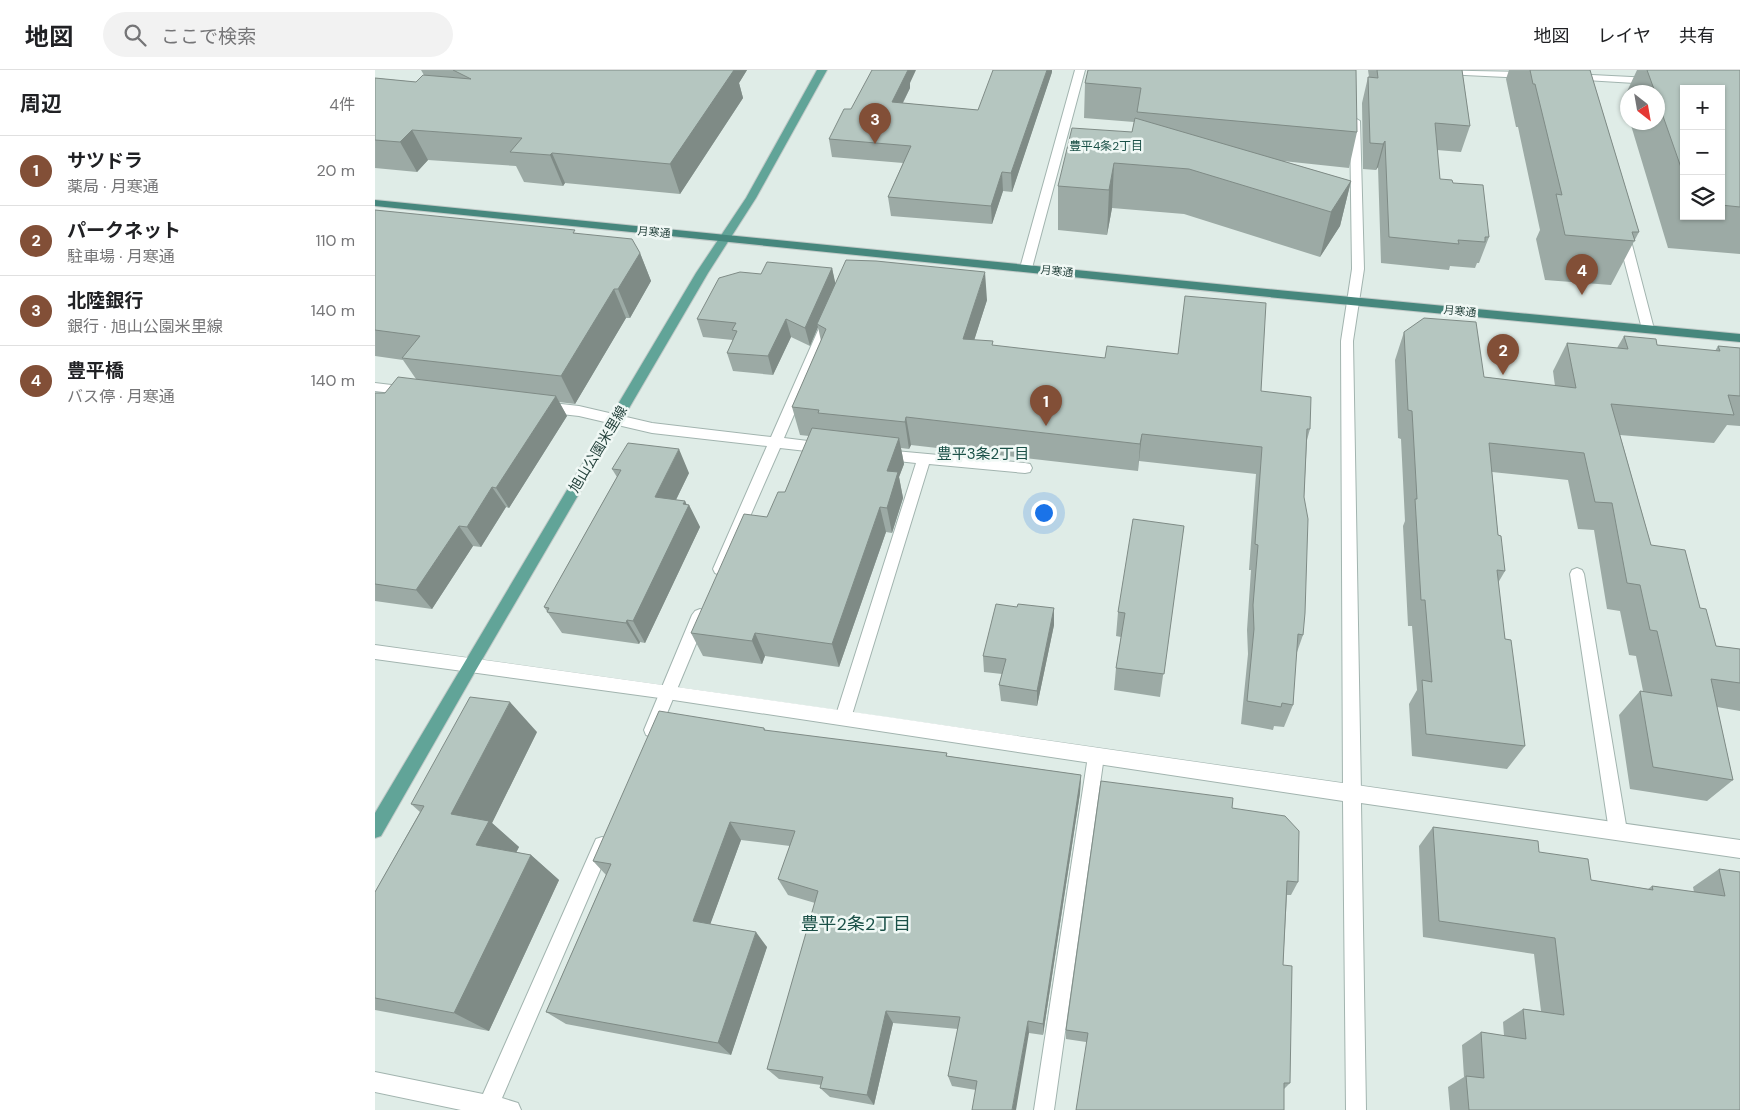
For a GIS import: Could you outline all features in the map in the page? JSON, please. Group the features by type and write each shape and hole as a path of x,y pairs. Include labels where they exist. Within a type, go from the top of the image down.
{"highway":[{"name":"月寒通","path":"375,203 727,238 856,258 1026,268 1740,338"}],"main road":[{"name":"旭山公園米里線","path":"375,830 470,665 702,273 727,238 823,70"}],"street":[{"path":"1026,268 1081,70"},
{"path":"1424,70 1541,76"},
{"path":"1561,77 1665,82"},
{"path":"1354,105 1358,268 1347,341 1356,1110"},
{"path":"1621,224 1649,329"},
{"path":"713,586 774,442 835,306"},
{"path":"375,387 423,393"},
{"path":"530,405 579,411 652,428 840,450"},
{"path":"868,453 1025,468"},
{"path":"843,718 923,459"},
{"path":"1577,574 1618,831"},
{"path":"645,746 705,604"},
{"path":"375,652 667,692 1740,849"},
{"path":"1044,1110 1096,756"},
{"path":"489,1105 610,828"},
{"path":"375,1082 511,1110"}],"building":[{"path":"453,70 734,70 670,164 552,153 550,155 510,152 522,138 412,130 400,142 375,140 375,78 416,82 423,75 471,79"},
{"path":"872,70 908,70 892,102 978,110 993,70 1047,70 1011,173 1002,172 991,206 888,197 911,146 829,139 844,109 851,109"},
{"path":"1088,70 1356,70 1357,132 1137,112 1141,88 1085,83"},
{"path":"1377,70 1462,70 1470,126 1435,123 1440,179 1452,180 1453,183 1483,185 1489,237 1485,237 1485,242 1458,240 1459,244 1389,237 1385,141 1383,144 1370,143 1368,77 1378,78"},
{"path":"1530,70 1590,70 1639,232 1632,232 1635,241 1565,235 1556,194 1562,195"},
{"path":"1647,70 1740,70 1740,207 1725,205 1725,85 1680,85 1680,165 1665,122 1665,85 1652,85"},
{"path":"1135,118 1351,181 1331,212 1189,169 1114,163 1109,190 1058,186 1072,128 1132,132"},
{"path":"375,210 575,230 573,233 632,239 640,253 618,289 614,289 561,376 402,358 420,336 375,330"},
{"path":"846,260 876,261 985,272 963,339 993,341 992,345 1105,358 1107,346 1178,354 1185,296 1266,303 1261,391 1311,397 1310,429 1307,429 1304,497 1308,519 1305,613 1303,635 1298,634 1293,705 1282,703 1281,707 1247,701 1254,629 1253,605 1258,545 1255,544 1262,447 1142,434 1140,444 906,417 905,422 818,413 819,410 792,407 826,329 817,324"},
{"path":"767,262 832,268 805,328 786,319 768,356 727,353 737,331 732,330 736,323 697,319 719,278 740,272 761,274"},
{"path":"1424,318 1476,322 1484,377 1576,388 1567,343 1628,349 1624,336 1656,339 1657,345 1720,351 1718,346 1740,348 1740,396 1728,395 1734,415 1611,404 1651,545 1685,550 1700,608 1706,609 1716,646 1740,649 1740,683 1711,679 1733,780 1653,767 1640,691 1672,696 1657,631 1650,630 1640,585 1627,583 1612,503 1595,502 1584,453 1489,443 1498,535 1501,536 1505,571 1497,570 1505,639 1511,640 1525,746 1426,734 1422,680 1432,682 1425,600 1421,600 1412,411 1408,410 1404,332"},
{"path":"398,377 556,396 496,488 492,487 467,527 459,526 416,590 375,584 375,393 385,393"},
{"path":"812,428 899,438 887,471 898,472 887,508 880,507 832,644 755,633 752,641 691,633 744,514 767,517 778,492 785,492"},
{"path":"628,443 679,449 655,497 685,501 683,504 689,505 633,621 627,620 626,623 547,612 549,608 544,607 621,470 612,469"},
{"path":"1133,519 1184,526 1164,674 1116,668 1125,613 1118,612"},
{"path":"996,604 1017,607 1018,604 1054,608 1037,691 999,685 1006,659 983,656"},
{"path":"470,697 510,702 451,814 489,821 476,845 531,855 454,1013 375,998 375,892 424,806 411,804"},
{"path":"659,711 764,728 764,730 947,753 946,756 1081,775 1043,1024 1028,1021 1012,1110 972,1110 977,1081 948,1076 960,1017 886,1011 867,1095 820,1088 823,1077 767,1069 818,891 778,879 795,831 730,822 693,921 756,932 718,1043 546,1012 611,864 593,861"},
{"path":"1101,781 1233,798 1232,808 1285,816 1299,831 1298,882 1287,881 1283,965 1292,966 1290,1083 1284,1083 1284,1110 1076,1110 1088,1033 1066,1030"},
{"path":"1433,827 1538,841 1539,852 1588,859 1591,880 1653,890 1652,886 1725,896 1719,869 1740,872 1740,1110 1469,1110 1466,1076 1484,1078 1481,1032 1526,1039 1523,1009 1564,1015 1555,938 1439,921"}],"place":[{"name":"北陸銀行","path":"875,144"},
{"name":"豊平橋","path":"1582,295"},
{"name":"パークネット","path":"1503,375"},
{"name":"サツドラ","path":"1046,426"}],"district":[{"name":"豊平4条2丁目","path":"1106,146"},
{"name":"豊平3条2丁目","path":"983,454"},
{"name":"豊平2条2丁目","path":"856,924"}]}
